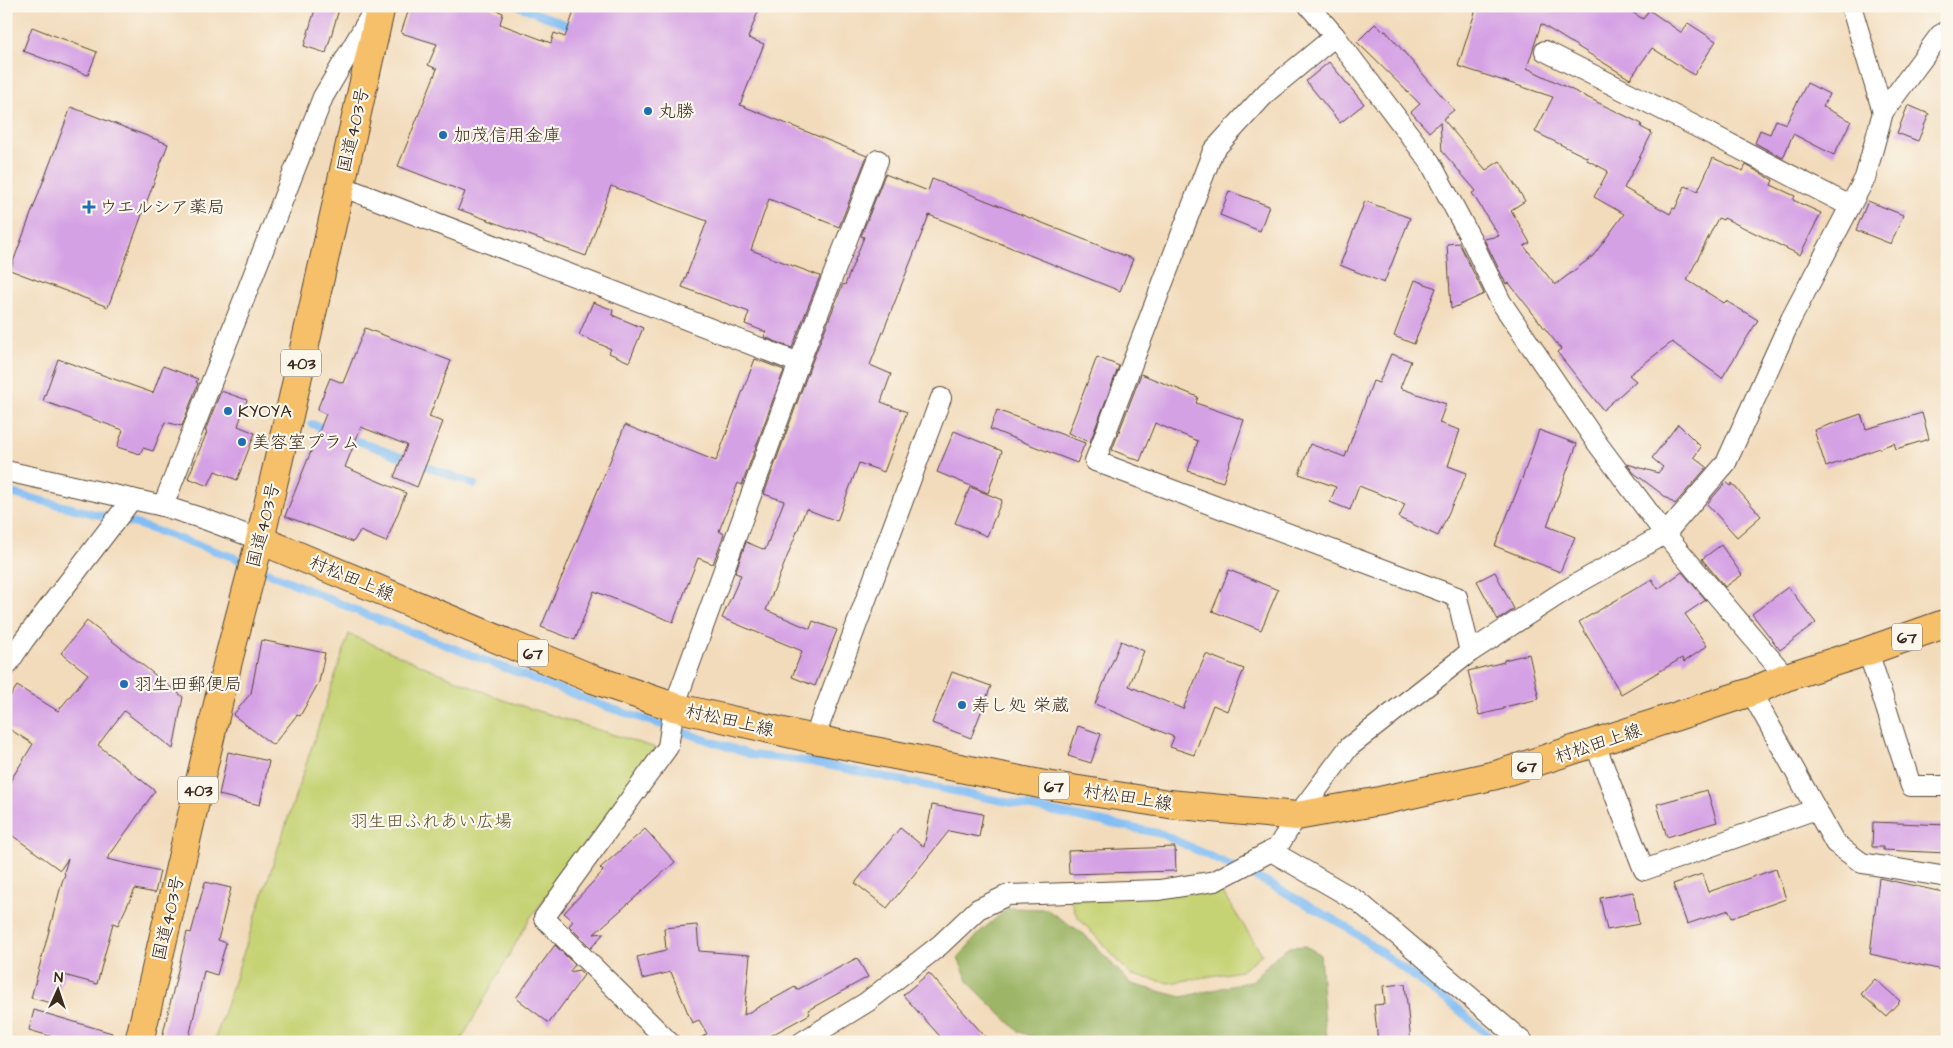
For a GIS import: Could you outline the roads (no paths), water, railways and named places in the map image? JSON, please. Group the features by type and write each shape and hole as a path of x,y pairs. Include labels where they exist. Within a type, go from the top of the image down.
{"main road":[{"name":"国道403号","path":"139,1042 228,661 260,540 381,6"},
{"name":"村松田上線","path":"260,540 593,679 674,707 814,739 1040,784 1169,804 1297,816 1380,801 1496,775 1751,692 1786,677 1947,623"}],"street":[{"path":"163,506 323,97 376,6"},
{"path":"1309,6 1430,162 1472,241 1501,302 1596,443 1665,534 1786,677"},
{"path":"1851,6 1883,112"},
{"path":"802,1042 867,1002 940,945 978,909 1008,895 1159,890 1215,881 1272,851 1277,848 1297,816 1349,746 1470,652 1564,591 1665,534 1726,463 1791,319 1865,178 1883,112 1940,35 1947,31"},
{"path":"1334,36 1267,92 1213,151 1095,461 1457,596 1470,652"},
{"path":"1545,51 1850,206"},
{"path":"669,1042 544,918 668,747 674,707 799,363 878,160"},
{"path":"341,186 799,363"},
{"path":"814,739 941,398"},
{"path":"6,471 163,506 260,540"},
{"path":"6,667 24,640 132,499"},
{"path":"1868,651 1911,786 1947,786"},
{"path":"1751,692 1835,843 1862,863 1947,877"},
{"path":"1595,744 1644,870 1816,809"},
{"path":"1272,851 1359,902 1523,1042"}],"waterway":[{"path":"519,6 577,29"},
{"path":"312,424 329,430"},
{"path":"347,437 474,484"},
{"path":"6,492 136,524 233,557 362,613 604,706 752,755 812,762 1162,834 1270,884 1347,927 1454,1006 1496,1042"}],"place":[{"name":"丸勝","path":"648,111"},
{"name":"加茂信用金庫","path":"443,135"},
{"name":"ウエルシア薬局","path":"89,207"},
{"name":"KYOYA","path":"228,411"},
{"name":"美容室プラム","path":"242,442"},
{"name":"羽生田郵便局","path":"124,684"},
{"name":"寿し処 栄蔵","path":"962,705"}],"park label":[{"name":"羽生田ふれあい広場","path":"431,821"}]}
